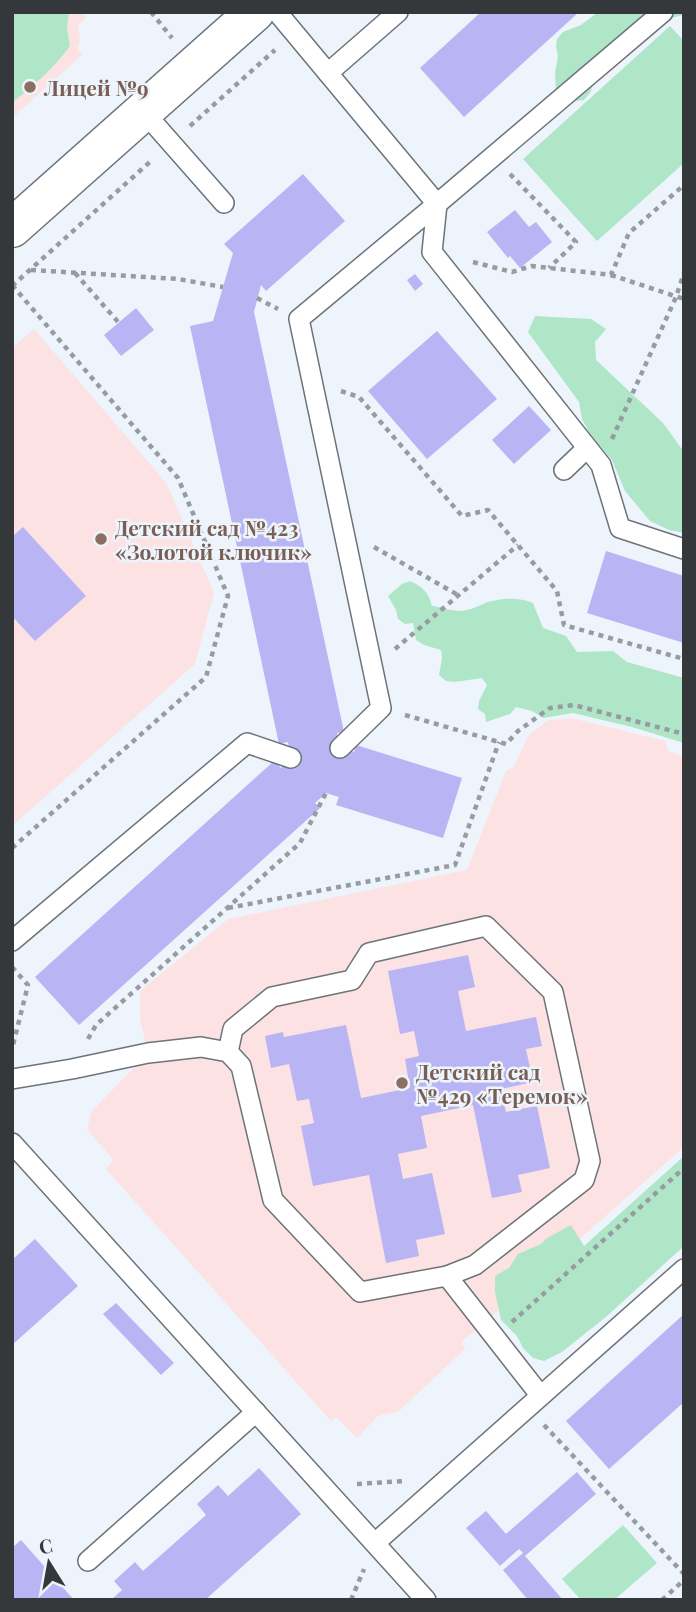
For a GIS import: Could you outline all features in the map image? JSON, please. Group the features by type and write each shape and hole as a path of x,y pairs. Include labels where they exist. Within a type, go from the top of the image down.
{"street":[{"path":"12,228 143,111 237,18"}],"lane":[{"path":"277,12 437,204 432,252 601,465 620,528 684,549"},
{"path":"328,73 398,12"},
{"path":"340,748 381,708 299,319 663,12"},
{"path":"143,111 224,203"},
{"path":"564,470 587,448"},
{"path":"12,941 247,743 291,758"},
{"path":"12,1079 161,1051 201,1047 228,1052 241,1066 273,1200 360,1292 447,1276 475,1265 584,1180 590,1161 553,992 486,926 369,953 352,980 272,997 233,1028 228,1052"},
{"path":"14,1150 426,1600"},
{"path":"374,1543 684,1269"},
{"path":"447,1276 540,1395"},
{"path":"88,1561 256,1412"}],"path":[{"path":"151,12 172,38"},
{"path":"492,157 576,242 549,268"},
{"path":"611,275 629,233 684,186"},
{"path":"432,252 512,272 531,266 611,275 684,299"},
{"path":"30,270 178,279 223,287"},
{"path":"74,272 119,323"},
{"path":"601,465 676,297 684,273"},
{"path":"12,285 178,478 228,596 206,677 12,848"},
{"path":"311,379 359,397 461,516 488,510 557,591 564,625 684,659"},
{"path":"343,530 458,595"},
{"path":"373,668 518,545"},
{"path":"381,708 506,744 518,731 550,708 574,705 684,734"},
{"path":"227,908 455,864 499,742"},
{"path":"72,1069 96,1025 300,843 326,793"},
{"path":"12,967 28,985 12,1049"},
{"path":"494,1338 684,1168"},
{"path":"538,1419 684,1574"},
{"path":"324,1487 447,1478"},
{"path":"662,1600 684,1580"}],"shaded area":[{"name":"Лицей №9","path":"12,12 82,12 86,18 78,26 78,48 82,55 12,118"},
{"name":"Детский сад №423 «Золотой ключик»","path":"34,329 167,484 214,593 195,664 12,826 12,348"},
{"name":"Детский сад №429 «Теремок»","path":"571,718 665,741 668,751 684,757 684,1147 461,1342 465,1349 399,1411 378,1416 357,1438 336,1417 331,1421 106,1169 114,1160 87,1130 91,1112 148,1053 140,1019 140,991 228,919 467,870 506,771 514,767 528,736 549,720"}],"green space":[{"name":"Лицей №9","path":"12,12 69,12 67,28 70,46 43,76 12,103"},
{"path":"598,12 684,12 684,15 671,18 617,60 593,85 584,100 567,102 556,90 557,39 563,32 581,25"},
{"path":"670,26 684,41 684,163 597,241 523,159"},
{"path":"535,316 591,319 606,329 595,342 596,360 663,423 684,452 684,533 669,530 650,521 625,491 612,460 590,434 582,419 579,402 528,332"},
{"path":"410,581 424,590 432,606 454,610 467,610 499,600 528,601 533,603 543,628 566,636 577,652 613,651 627,662 684,678 684,743 573,713 543,718 532,711 516,707 510,714 486,722 485,714 478,709 487,685 482,678 446,681 439,675 441,650 416,640 413,623 405,624 398,619 388,596"},
{"path":"684,1156 684,1246 607,1316 562,1352 544,1361 533,1358 501,1320 495,1292 495,1276 509,1268 518,1254 541,1244 571,1225 584,1246"},
{"path":"623,1525 657,1563 614,1600 581,1600 562,1579"}],"building":[{"path":"481,12 579,12 464,117 420,68"},
{"path":"303,174 345,221 266,291 261,285 254,312 344,732 337,733 340,748 354,752 356,745 462,778 443,838 336,805 339,797 326,793 315,803 320,808 79,1025 35,977 274,761 281,768 291,758 288,742 279,744 190,326 213,321 233,253 224,244"},
{"path":"515,210 529,227 536,222 552,242 520,268 487,232"},
{"path":"415,274 423,284 415,291 407,280"},
{"path":"136,308 154,330 121,356 104,335"},
{"path":"437,331 497,399 427,459 368,391"},
{"path":"529,406 551,430 514,464 492,440"},
{"path":"23,527 86,596 35,641 12,616 12,537"},
{"path":"606,551 684,576 684,643 587,613"},
{"path":"468,955 475,987 458,991 466,1031 536,1017 542,1046 526,1049 533,1082 501,1089 506,1112 537,1106 550,1168 518,1175 522,1192 492,1198 473,1105 421,1116 427,1148 398,1154 403,1179 432,1173 445,1234 416,1240 419,1256 386,1263 369,1175 313,1186 301,1126 314,1123 309,1099 297,1101 289,1064 271,1068 265,1036 283,1032 284,1037 346,1025 361,1098 410,1088 405,1059 419,1056 414,1031 400,1034 388,971"},
{"path":"35,1239 78,1286 12,1345 12,1260"},
{"path":"116,1303 174,1363 161,1375 103,1314"},
{"path":"684,1314 684,1402 609,1469 566,1421"},
{"path":"259,1468 301,1514 205,1600 111,1600 122,1590 114,1581 135,1562 143,1571 206,1515 197,1504 218,1485 228,1496"},
{"path":"577,1472 596,1494 525,1556 563,1600 528,1600 503,1570 523,1553 519,1549 500,1566 466,1528 486,1511 506,1534"},
{"path":"21,1540 74,1600 12,1600 12,1548"}],"place":[{"name":"Лицей №9","path":"30,87"},
{"name":"Детский сад №423 «Золотой ключик»","path":"101,539"},
{"name":"Детский сад №429 «Теремок»","path":"402,1083"}]}
